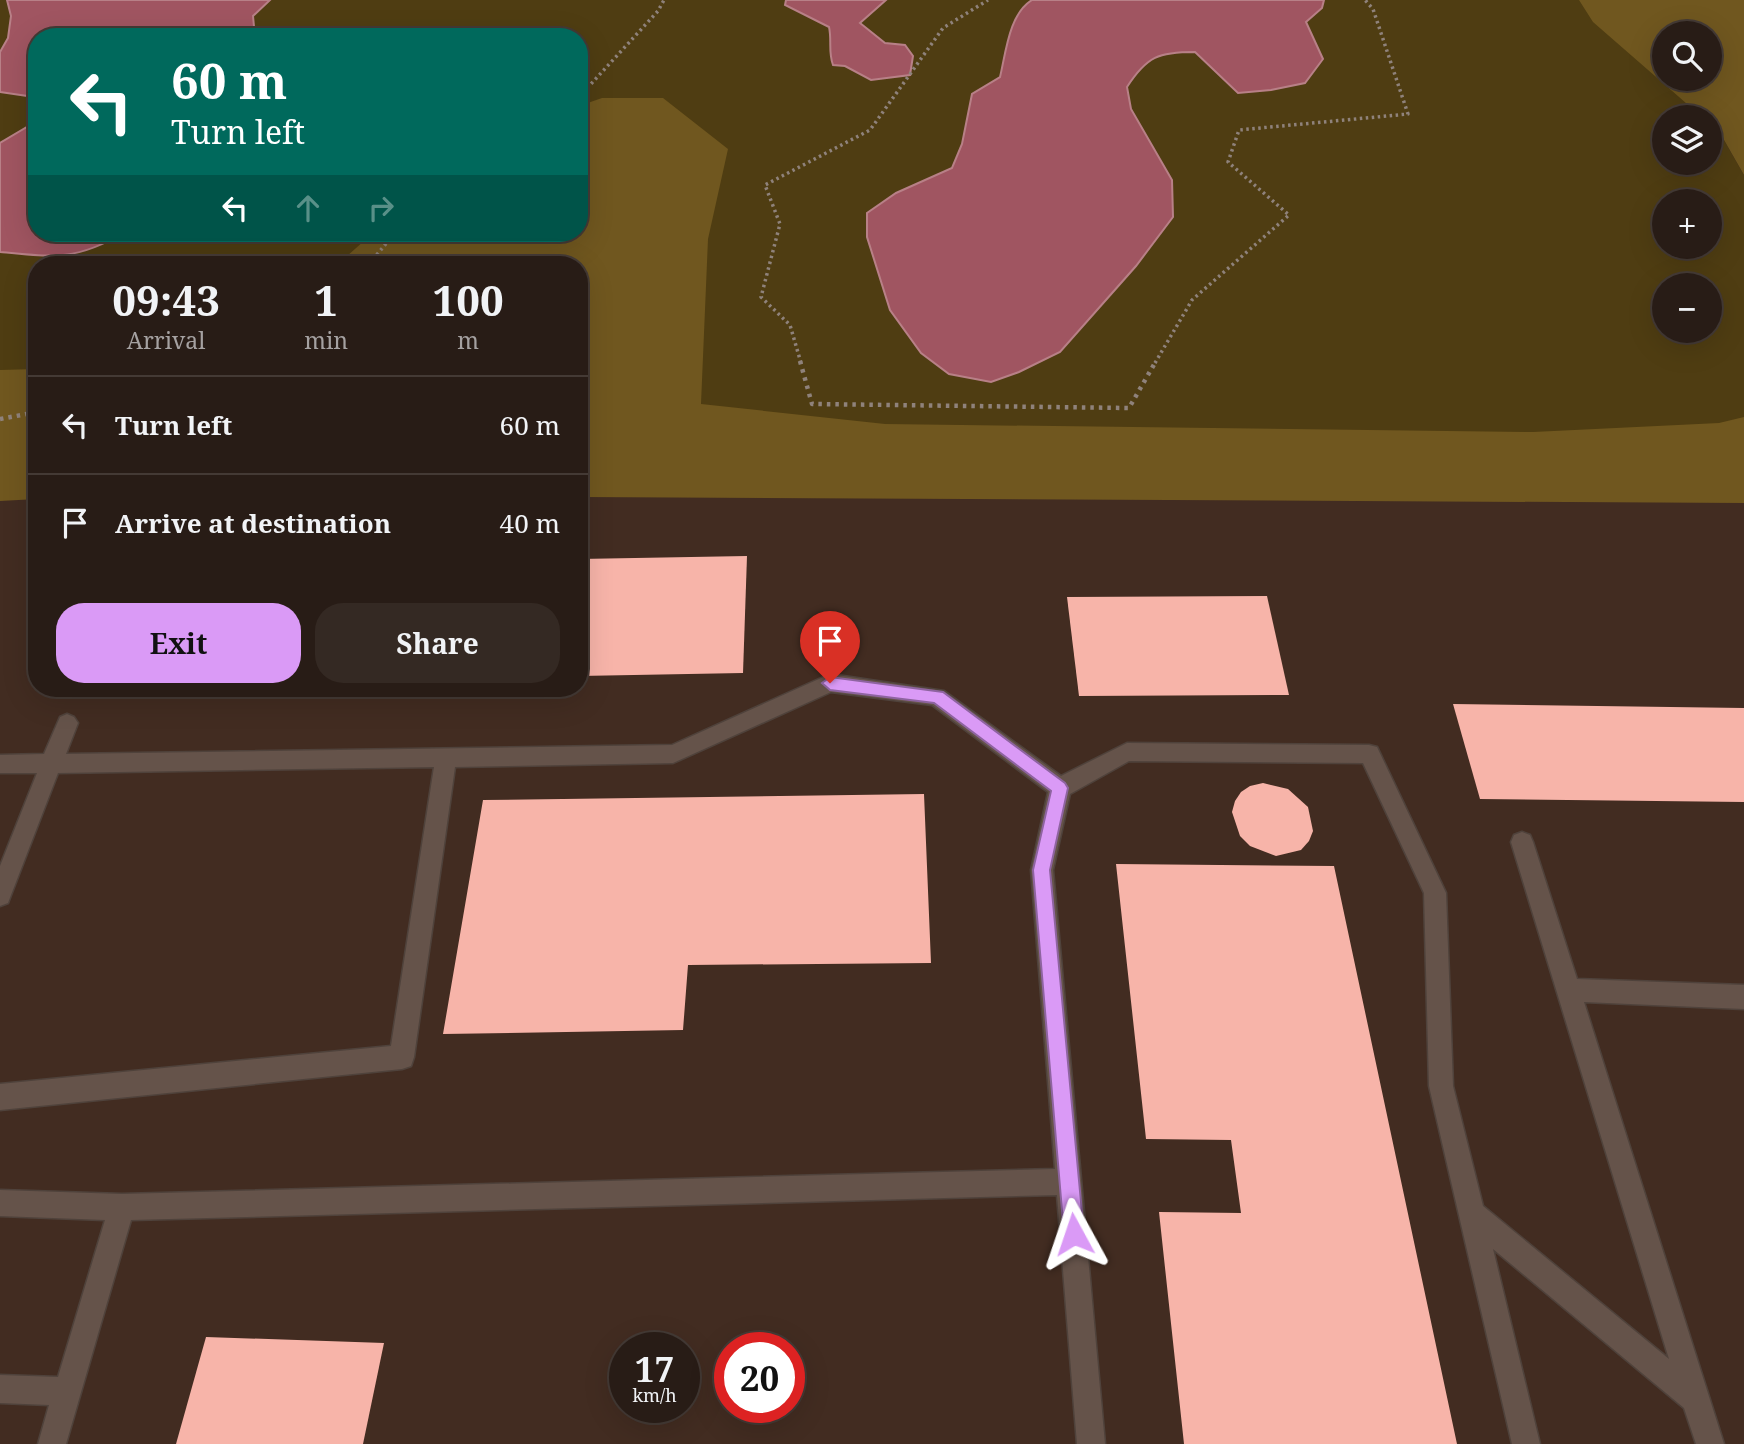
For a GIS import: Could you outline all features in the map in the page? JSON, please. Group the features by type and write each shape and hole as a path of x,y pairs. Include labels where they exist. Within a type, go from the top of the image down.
{"lane":[{"path":"0,764 673,754 830,683 937,697 1060,788"},
{"path":"0,895 67,723"},
{"path":"1091,1444 1042,870 1060,788 1128,752 1369,754 1435,892 1441,1086 1526,1444"},
{"path":"0,1097 402,1057 446,758"},
{"path":"1522,842 1710,1444"},
{"path":"1568,990 1744,997"},
{"path":"0,1203 122,1207 1069,1182"},
{"path":"52,1444 122,1207"},
{"path":"1470,1213 1695,1398"},
{"path":"0,1390 68,1391"}],"path":[{"path":"588,87 658,11 664,0"},
{"path":"988,0 943,28 870,130 765,185 780,225 761,297 790,325 812,404 1129,408 1192,300 1289,215 1228,162 1239,130 1408,114 1373,9 1365,0"},
{"path":"376,256 388,242"},
{"path":"0,419 28,414"}],"shaded area":[{"path":"0,0 1644,0 1652,32 1652,91 1696,91 1704,105 1652,105 1652,175 1722,175 1722,137 1744,175 1744,495 588,484 588,256 28,256 28,479 0,479"},
{"path":"7,0 270,0 253,16 254,28 28,28 28,96 0,92 0,52 8,38 11,16"},
{"path":"786,0 886,0 860,23 885,43 905,45 913,56 910,75 871,80 845,66 833,65 829,27 785,5"},
{"path":"1032,0 1324,0 1322,8 1306,22 1323,59 1305,83 1238,93 1195,52 1163,55 1141,68 1127,87 1131,109 1172,180 1173,217 1136,266 1060,352 991,382 949,374 921,353 890,310 867,237 867,213 896,193 952,168 962,144 972,94 1000,77 1013,24 1024,6"},
{"path":"1579,0 1744,0 1744,175 1722,136 1722,105 1688,105 1672,91 1722,91 1722,21 1652,21 1652,73 1593,22"},
{"path":"602,98 663,98 728,149 708,239 701,404 885,424 1533,432 1719,423 1744,417 1744,503 588,497 588,256 347,256 363,242 588,242 588,103"},
{"path":"28,126 28,242 107,242 63,255 0,252 0,143"},
{"path":"28,369 28,499 0,501 0,370"},
{"path":"588,484 1744,495 1744,1444 0,1444 0,496 28,492 28,697 588,697"}],"building":[{"path":"747,556 743,673 588,676 588,559"},
{"path":"1267,596 1289,695 1079,696 1067,597"},
{"path":"1453,704 1744,708 1744,802 1480,799"},
{"path":"1263,783 1288,789 1308,807 1313,831 1301,850 1276,856 1250,846 1240,836 1232,812 1235,801 1241,792 1250,786"},
{"path":"924,794 931,963 688,965 683,1030 443,1034 483,800"},
{"path":"1116,864 1334,866 1457,1444 1184,1444 1159,1212 1241,1213 1231,1140 1146,1139"},
{"path":"206,1337 384,1343 363,1444 176,1444"}],"route":[{"path":"830,683 937,697 1060,788 1042,870 1074,1234"}]}
